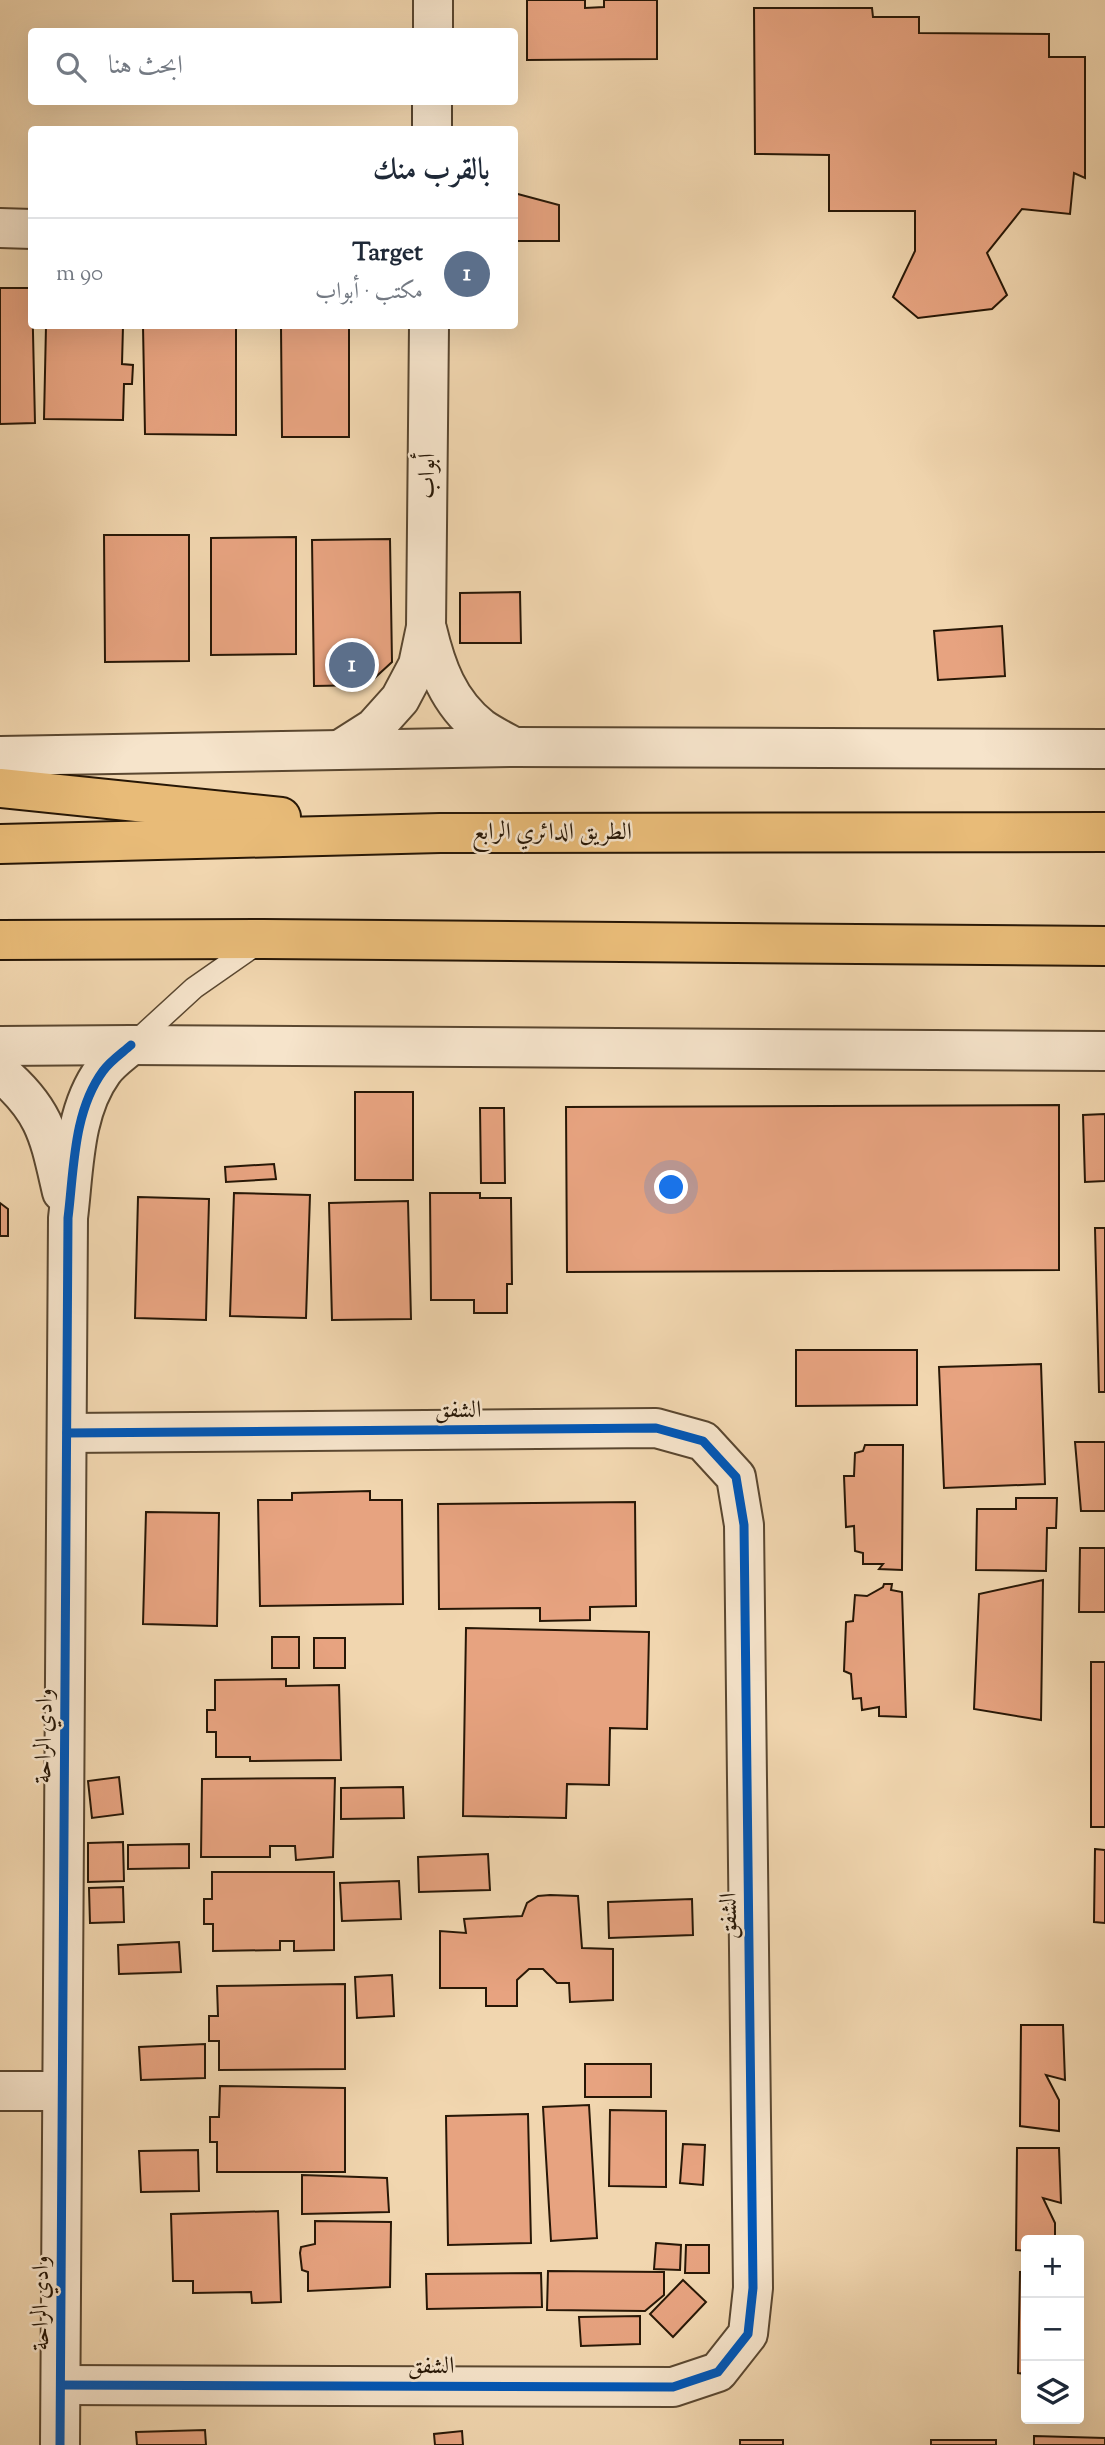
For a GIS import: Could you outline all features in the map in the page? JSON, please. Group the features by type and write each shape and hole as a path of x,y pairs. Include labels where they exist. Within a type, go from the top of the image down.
{"main road":[{"path":"0,788 440,833"},
{"name":"الطريق الدائري الرابع","path":"0,844 440,833 1105,832"},
{"path":"0,940 264,939 1105,946"},
{"path":"0,959 165,940"}],"street":[{"path":"433,0 433,28"},
{"path":"432,105 432,126"},
{"path":"0,228 28,229"},
{"name":"أبواب","path":"341,748 374,728 400,699 418,665 426,627 429,329"},
{"name":"أبواب","path":"426,627 435,665 454,699 480,727 514,747"},
{"path":"0,756 341,748 1105,748"},
{"name":"وادي الراحة","path":"60,2445 68,1218 78,1137 86,1102 104,1070 131,1045"},
{"path":"0,1046 1105,1051"},
{"name":"وادي الراحة","path":"0,1072 32,1103 46,1128 68,1218"},
{"name":"الشفق","path":"61,2385 673,2386 718,2372 748,2334 754,2288 744,1525 736,1477 703,1441 656,1429 67,1433"},
{"path":"0,2091 61,2091"}],"lane":[{"path":"131,1045 194,988 264,939"}],"building":[{"path":"527,0 585,0 585,8 604,7 604,0 657,0 657,59 527,60"},
{"path":"754,8 872,8 873,17 919,17 919,33 1049,34 1049,57 1085,57 1085,178 1074,173 1070,214 1022,209 987,253 1007,295 992,309 918,318 893,297 915,251 915,211 829,211 829,155 755,154"},
{"path":"518,194 559,205 559,241 518,241"},
{"path":"0,288 28,288 28,329 33,329 35,423 0,424"},
{"path":"46,329 123,329 122,364 133,365 132,384 124,384 123,420 44,419"},
{"path":"143,329 236,329 236,435 145,434"},
{"path":"281,329 349,329 349,437 282,437"},
{"path":"104,535 189,535 189,661 105,662"},
{"path":"296,537 296,654 211,655 211,538"},
{"path":"390,539 392,662 367,685 314,686 312,540"},
{"path":"520,592 521,643 460,643 460,593"},
{"path":"1002,626 1005,676 938,680 934,631"},
{"path":"355,1092 413,1092 413,1180 355,1180"},
{"path":"1059,1105 1059,1270 567,1272 566,1107"},
{"path":"480,1108 504,1108 505,1183 481,1183"},
{"path":"1105,1114 1105,1181 1085,1182 1083,1115"},
{"path":"274,1164 276,1179 226,1182 225,1167"},
{"path":"234,1193 310,1195 306,1318 230,1316"},
{"path":"430,1193 480,1193 480,1198 511,1198 512,1284 507,1284 507,1313 474,1313 474,1300 431,1300"},
{"path":"138,1197 209,1199 206,1320 135,1318"},
{"path":"408,1201 411,1319 332,1320 329,1203"},
{"path":"0,1203 8,1209 8,1236 0,1236"},
{"path":"1095,1228 1105,1228 1105,1392 1099,1392"},
{"path":"796,1350 917,1350 917,1405 796,1406"},
{"path":"1041,1364 1045,1484 944,1488 939,1367"},
{"path":"1075,1442 1105,1442 1105,1511 1081,1511"},
{"path":"865,1445 903,1445 902,1570 879,1569 883,1564 863,1564 863,1553 855,1551 854,1526 846,1527 844,1476 854,1476 855,1453 863,1451"},
{"path":"370,1491 370,1500 402,1500 403,1604 260,1606 258,1500 292,1500 292,1493"},
{"path":"1016,1498 1057,1498 1056,1528 1047,1528 1046,1571 976,1570 977,1509 1016,1509"},
{"path":"635,1502 636,1606 590,1607 590,1620 540,1621 540,1608 439,1609 438,1504"},
{"path":"146,1512 219,1513 217,1626 143,1624"},
{"path":"1080,1548 1105,1548 1105,1612 1079,1612"},
{"path":"1043,1580 1041,1720 974,1709 979,1594"},
{"path":"884,1584 892,1584 891,1590 902,1592 906,1717 879,1716 879,1707 862,1710 861,1698 853,1699 851,1674 844,1671 846,1622 853,1621 855,1595 867,1596"},
{"path":"466,1628 649,1632 647,1729 610,1728 609,1785 567,1784 566,1818 463,1816"},
{"path":"272,1637 299,1637 299,1668 272,1668"},
{"path":"314,1638 345,1638 345,1668 314,1668"},
{"path":"1091,1662 1105,1662 1105,1827 1091,1827"},
{"path":"286,1679 286,1686 339,1685 341,1760 250,1761 250,1757 216,1757 216,1732 207,1732 207,1710 215,1710 215,1680"},
{"path":"119,1777 123,1814 92,1818 88,1781"},
{"path":"335,1778 333,1857 296,1860 295,1846 270,1846 270,1857 201,1857 202,1779"},
{"path":"403,1787 404,1818 341,1819 341,1788"},
{"path":"123,1842 124,1881 88,1882 88,1843"},
{"path":"189,1844 189,1868 128,1869 128,1845"},
{"path":"1095,1849 1105,1850 1105,1923 1094,1922"},
{"path":"488,1854 490,1890 419,1892 418,1857"},
{"path":"212,1872 334,1872 334,1950 294,1951 294,1941 280,1941 280,1950 213,1951 213,1924 204,1924 204,1899 212,1899"},
{"path":"399,1881 401,1919 342,1921 340,1883"},
{"path":"123,1887 124,1922 90,1923 89,1888"},
{"path":"538,1896 578,1896 582,1948 613,1949 613,2000 570,2002 569,1983 557,1983 543,1969 529,1969 517,1980 517,2006 486,2006 486,1988 440,1988 440,1931 466,1933 464,1919 522,1916 527,1903"},
{"path":"692,1899 693,1935 609,1938 608,1902"},
{"path":"179,1942 181,1972 119,1974 118,1945"},
{"path":"392,1975 394,2016 357,2018 355,1977"},
{"path":"345,1984 345,2069 219,2070 219,2041 209,2041 209,2016 218,2016 217,1986"},
{"path":"1021,2025 1063,2025 1065,2080 1046,2075 1059,2100 1059,2131 1020,2126"},
{"path":"205,2044 205,2078 141,2080 139,2047"},
{"path":"585,2064 651,2064 651,2097 585,2097"},
{"path":"220,2086 345,2088 345,2172 217,2172 217,2142 210,2142 210,2117 219,2117"},
{"path":"589,2105 597,2238 551,2241 543,2107"},
{"path":"610,2110 666,2111 666,2187 609,2186"},
{"path":"528,2114 531,2243 448,2245 446,2116"},
{"path":"683,2144 705,2145 703,2185 680,2183"},
{"path":"1017,2148 1059,2148 1061,2203 1043,2198 1055,2223 1055,2235 1021,2235 1021,2250 1016,2250"},
{"path":"198,2150 199,2191 141,2192 139,2151"},
{"path":"302,2175 387,2178 389,2212 302,2214"},
{"path":"278,2211 281,2302 252,2303 251,2292 193,2293 193,2281 173,2281 171,2214"},
{"path":"315,2221 391,2222 390,2287 308,2291 308,2272 302,2270 300,2253 301,2247 315,2244"},
{"path":"656,2243 681,2245 680,2270 654,2269"},
{"path":"686,2245 709,2245 709,2273 685,2273"},
{"path":"548,2271 664,2272 664,2295 645,2311 547,2310"},
{"path":"1020,2272 1021,2272 1021,2373 1018,2373"},
{"path":"541,2273 542,2307 427,2309 426,2274"},
{"path":"683,2280 706,2302 673,2337 650,2314"},
{"path":"640,2316 640,2344 581,2346 579,2317"},
{"path":"205,2430 206,2445 137,2445 136,2432"},
{"path":"462,2431 463,2445 435,2445 434,2434"},
{"path":"1034,2436 1105,2438 1105,2445 1034,2445"},
{"path":"740,2440 783,2440 783,2445 740,2445"},
{"path":"931,2440 996,2440 996,2445 931,2445"}],"cycle path":[{"path":"60,2445 68,1218 76,1142 86,1105 103,1071 131,1045"},
{"path":"61,2385 673,2387 718,2372 748,2334 753,2288 744,1525 736,1477 703,1441 656,1428 67,1433"}],"place":[{"name":"Target","path":"352,665"}]}
